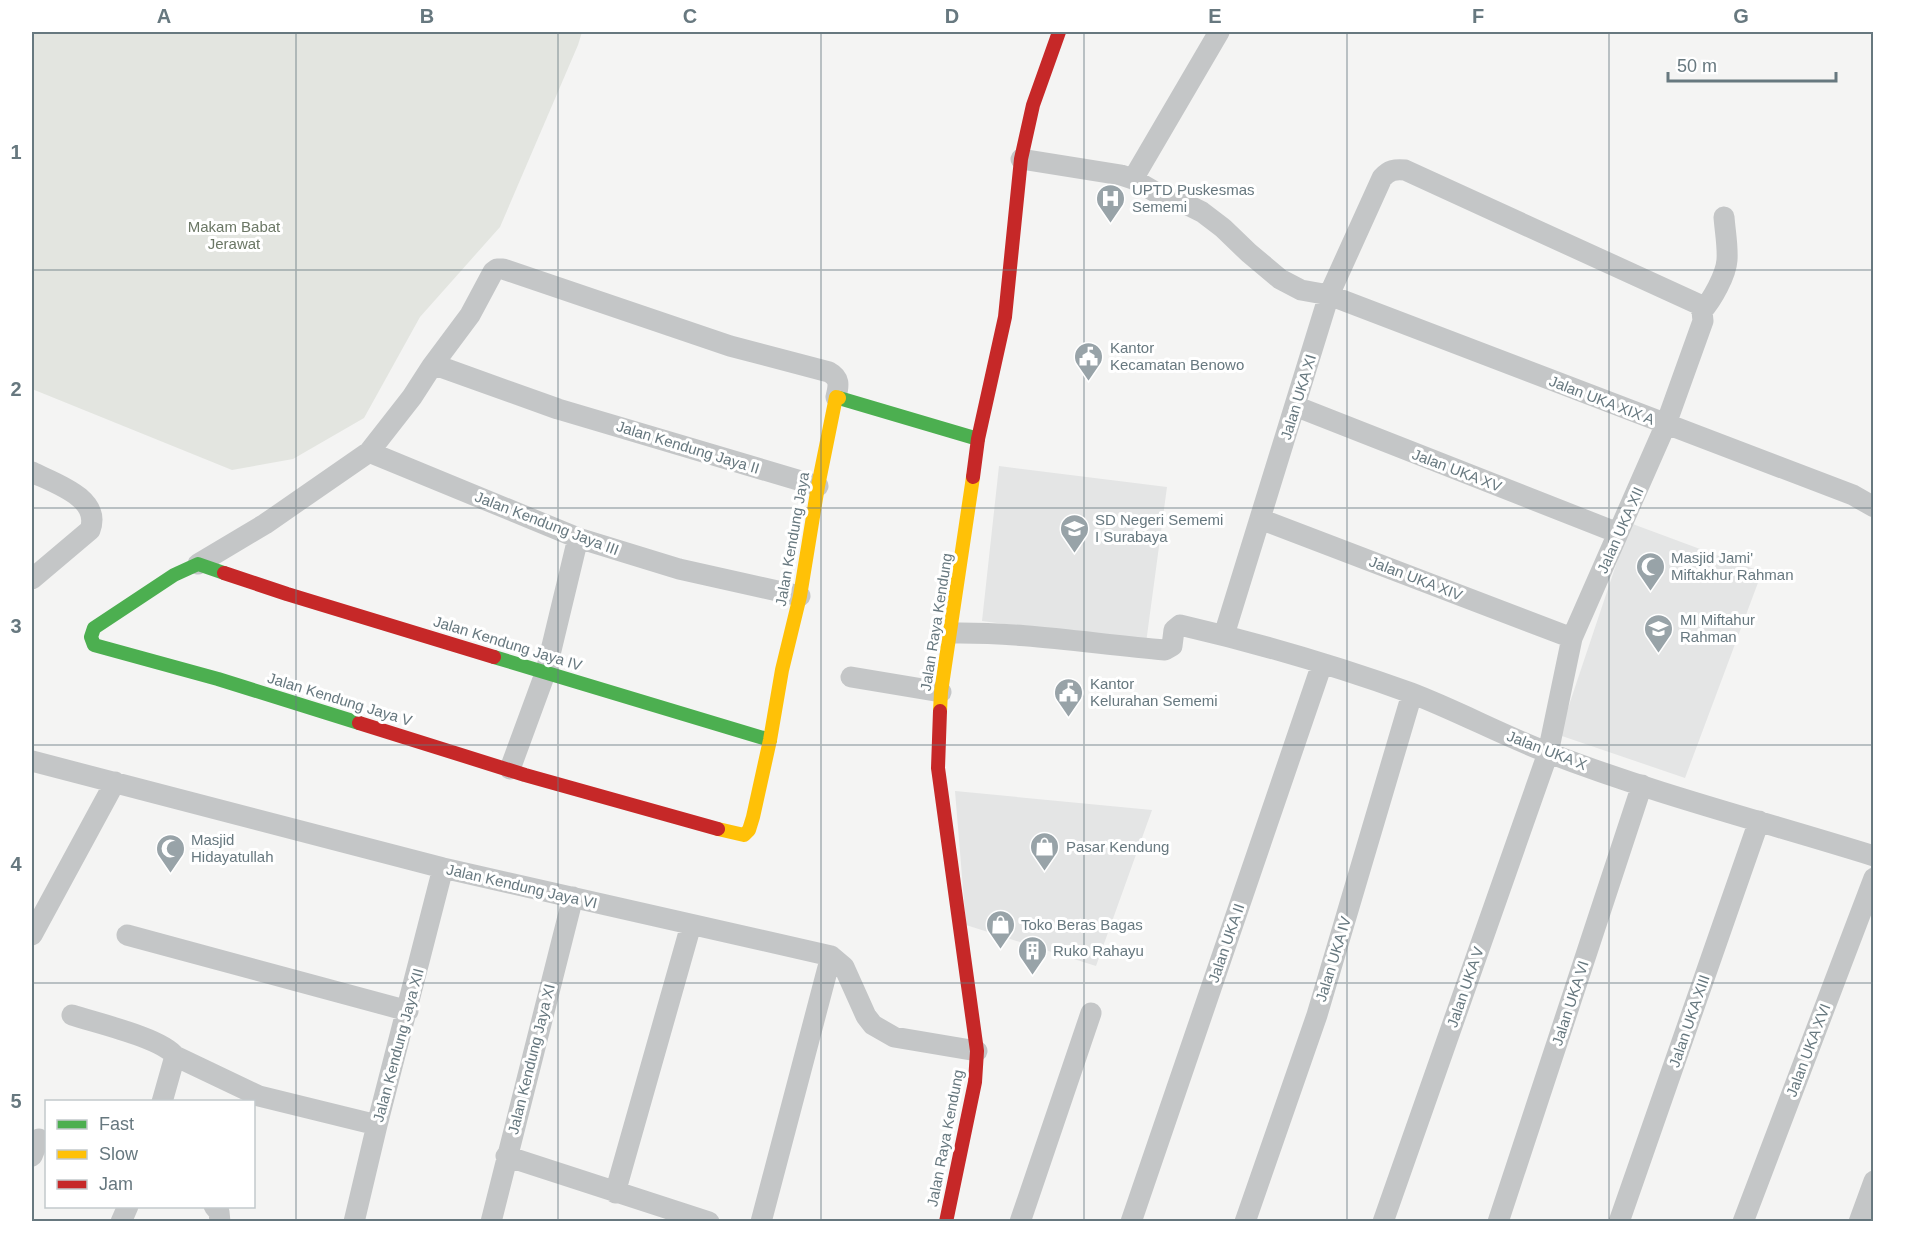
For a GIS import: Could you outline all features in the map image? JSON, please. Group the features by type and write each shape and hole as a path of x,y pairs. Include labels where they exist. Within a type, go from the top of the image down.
{"street":[{"name":"Jalan Raya Kendung","path":"946,1221 975,1082 977,1051 938,768 941,692 978,439 1005,317 1021,159 1033,105 1059,32"},
{"path":"1133,179 1218,32"},
{"name":"Jalan UKA XIX A","path":"1021,159 1133,179 1162,196 1182,202 1202,212 1280,279 1301,290 1329,296 1853,495 1874,507"},
{"name":"Jalan UKA XI","path":"1224,635 1329,296 1382,178 1387,172 1405,170 1698,304 1702,311"},
{"name":"Jalan UKA XII","path":"1548,753 1572,638 1665,424 1703,321 1702,311 1710,301 1726,266 1724,218"},
{"path":"198,564 265,524 369,452 412,397 470,315 493,272 497,269 503,269 730,346 829,372 836,376 839,384 836,397 978,439"},
{"name":"Jalan Kendung Jaya II","path":"432,366 438,366 558,409 818,486"},
{"name":"Jalan Kendung Jaya","path":"749,830 770,740 782,670 800,597 818,486 836,397"},
{"name":"Jalan UKA XV","path":"1295,406 1618,533"},
{"name":"Jalan Kendung Jaya III","path":"369,452 578,538 680,569 800,597"},
{"path":"32,472 76,494 90,509 93,522 90,530 32,579"},
{"name":"Jalan UKA XIV","path":"1260,519 1572,638"},
{"path":"510,769 546,671 578,538"},
{"name":"Jalan Kendung Jaya IV","path":"198,564 237,578 770,740"},
{"name":"Jalan Kendung Jaya V","path":"198,564 174,575 93,628 91,637 94,645 218,679 738,836 744,835 749,830"},
{"name":"Jalan UKA X","path":"951,633 1028,637 1165,650 1172,646 1174,630 1180,626 1224,635 1412,694 1548,753 1642,785 1874,856"},
{"name":"Jalan UKA II","path":"1131,1221 1322,664"},
{"path":"850,677 941,692"},
{"name":"Jalan UKA IV","path":"1245,1221 1317,1015 1412,694"},
{"name":"Jalan UKA V","path":"1383,1221 1548,753"},
{"name":"Jalan Kendung Jaya VI","path":"32,761 443,868 831,956"},
{"path":"32,935 115,782"},
{"name":"Jalan UKA VI","path":"1498,1221 1642,785"},
{"name":"Jalan UKA XIII","path":"1619,1221 1759,821"},
{"name":"Jalan Kendung Jaya XII","path":"354,1221 443,868"},
{"name":"Jalan UKA XVI","path":"1743,1221 1874,878"},
{"name":"Jalan Kendung Jaya XI","path":"491,1221 573,897"},
{"path":"615,1193 691,925"},
{"path":"127,935 408,1011"},
{"path":"761,1221 831,956 843,967 866,1016 873,1025 894,1037 977,1051"},
{"path":"1020,1221 1091,1013"},
{"path":"72,1015 165,1046 175,1056 259,1096 377,1125"},
{"path":"162,1100 175,1056"},
{"path":"506,1156 615,1193 709,1221"},
{"path":"1859,1221 1874,1181"}],"shaded area":[{"name":"SD Negeri Sememi I Surabaya","path":"999,466 1167,487 1146,643 982,621"},
{"name":"MI Miftahur Rahman","path":"1630,523 1762,572 1685,778 1559,735"},
{"name":"Pasar Kendung","path":"955,791 1152,810 1096,966 966,925"}],"green space":[{"name":"Makam Babat Jerawat","path":"32,32 582,32 500,227 420,317 364,418 293,459 232,470 32,389"}],"traffic: fast":[{"path":"839,398 978,439"},
{"path":"224,573 198,564 174,575 94,628 91,637 94,645 218,679 359,723"},
{"path":"494,657 770,740"}],"traffic: slow":[{"path":"718,829 744,835 749,830 753,817 782,670 800,596 818,486 836,397 839,398"},
{"path":"940,711 973,477"}],"traffic: jam":[{"path":"973,477 978,439 1005,317 1021,159 1033,105 1059,32"},
{"path":"224,573 494,657"},
{"path":"940,711 938,768 977,1051 975,1082 946,1222"},
{"path":"359,723 525,775 718,829"}],"place":[{"name":"UPTD Puskesmas Sememi","path":"1111,224"},
{"name":"Kantor Kecamatan Benowo","path":"1089,382"},
{"name":"SD Negeri Sememi I Surabaya","path":"1074,554"},
{"name":"Masjid Jami' Miftakhur Rahman","path":"1650,592"},
{"name":"MI Miftahur Rahman","path":"1659,654"},
{"name":"Kantor Kelurahan Sememi","path":"1069,718"},
{"name":"Pasar Kendung","path":"1045,872"},
{"name":"Masjid Hidayatullah","path":"170,874"},
{"name":"Toko Beras Bagas","path":"1000,950"},
{"name":"Ruko Rahayu","path":"1032,976"}]}
